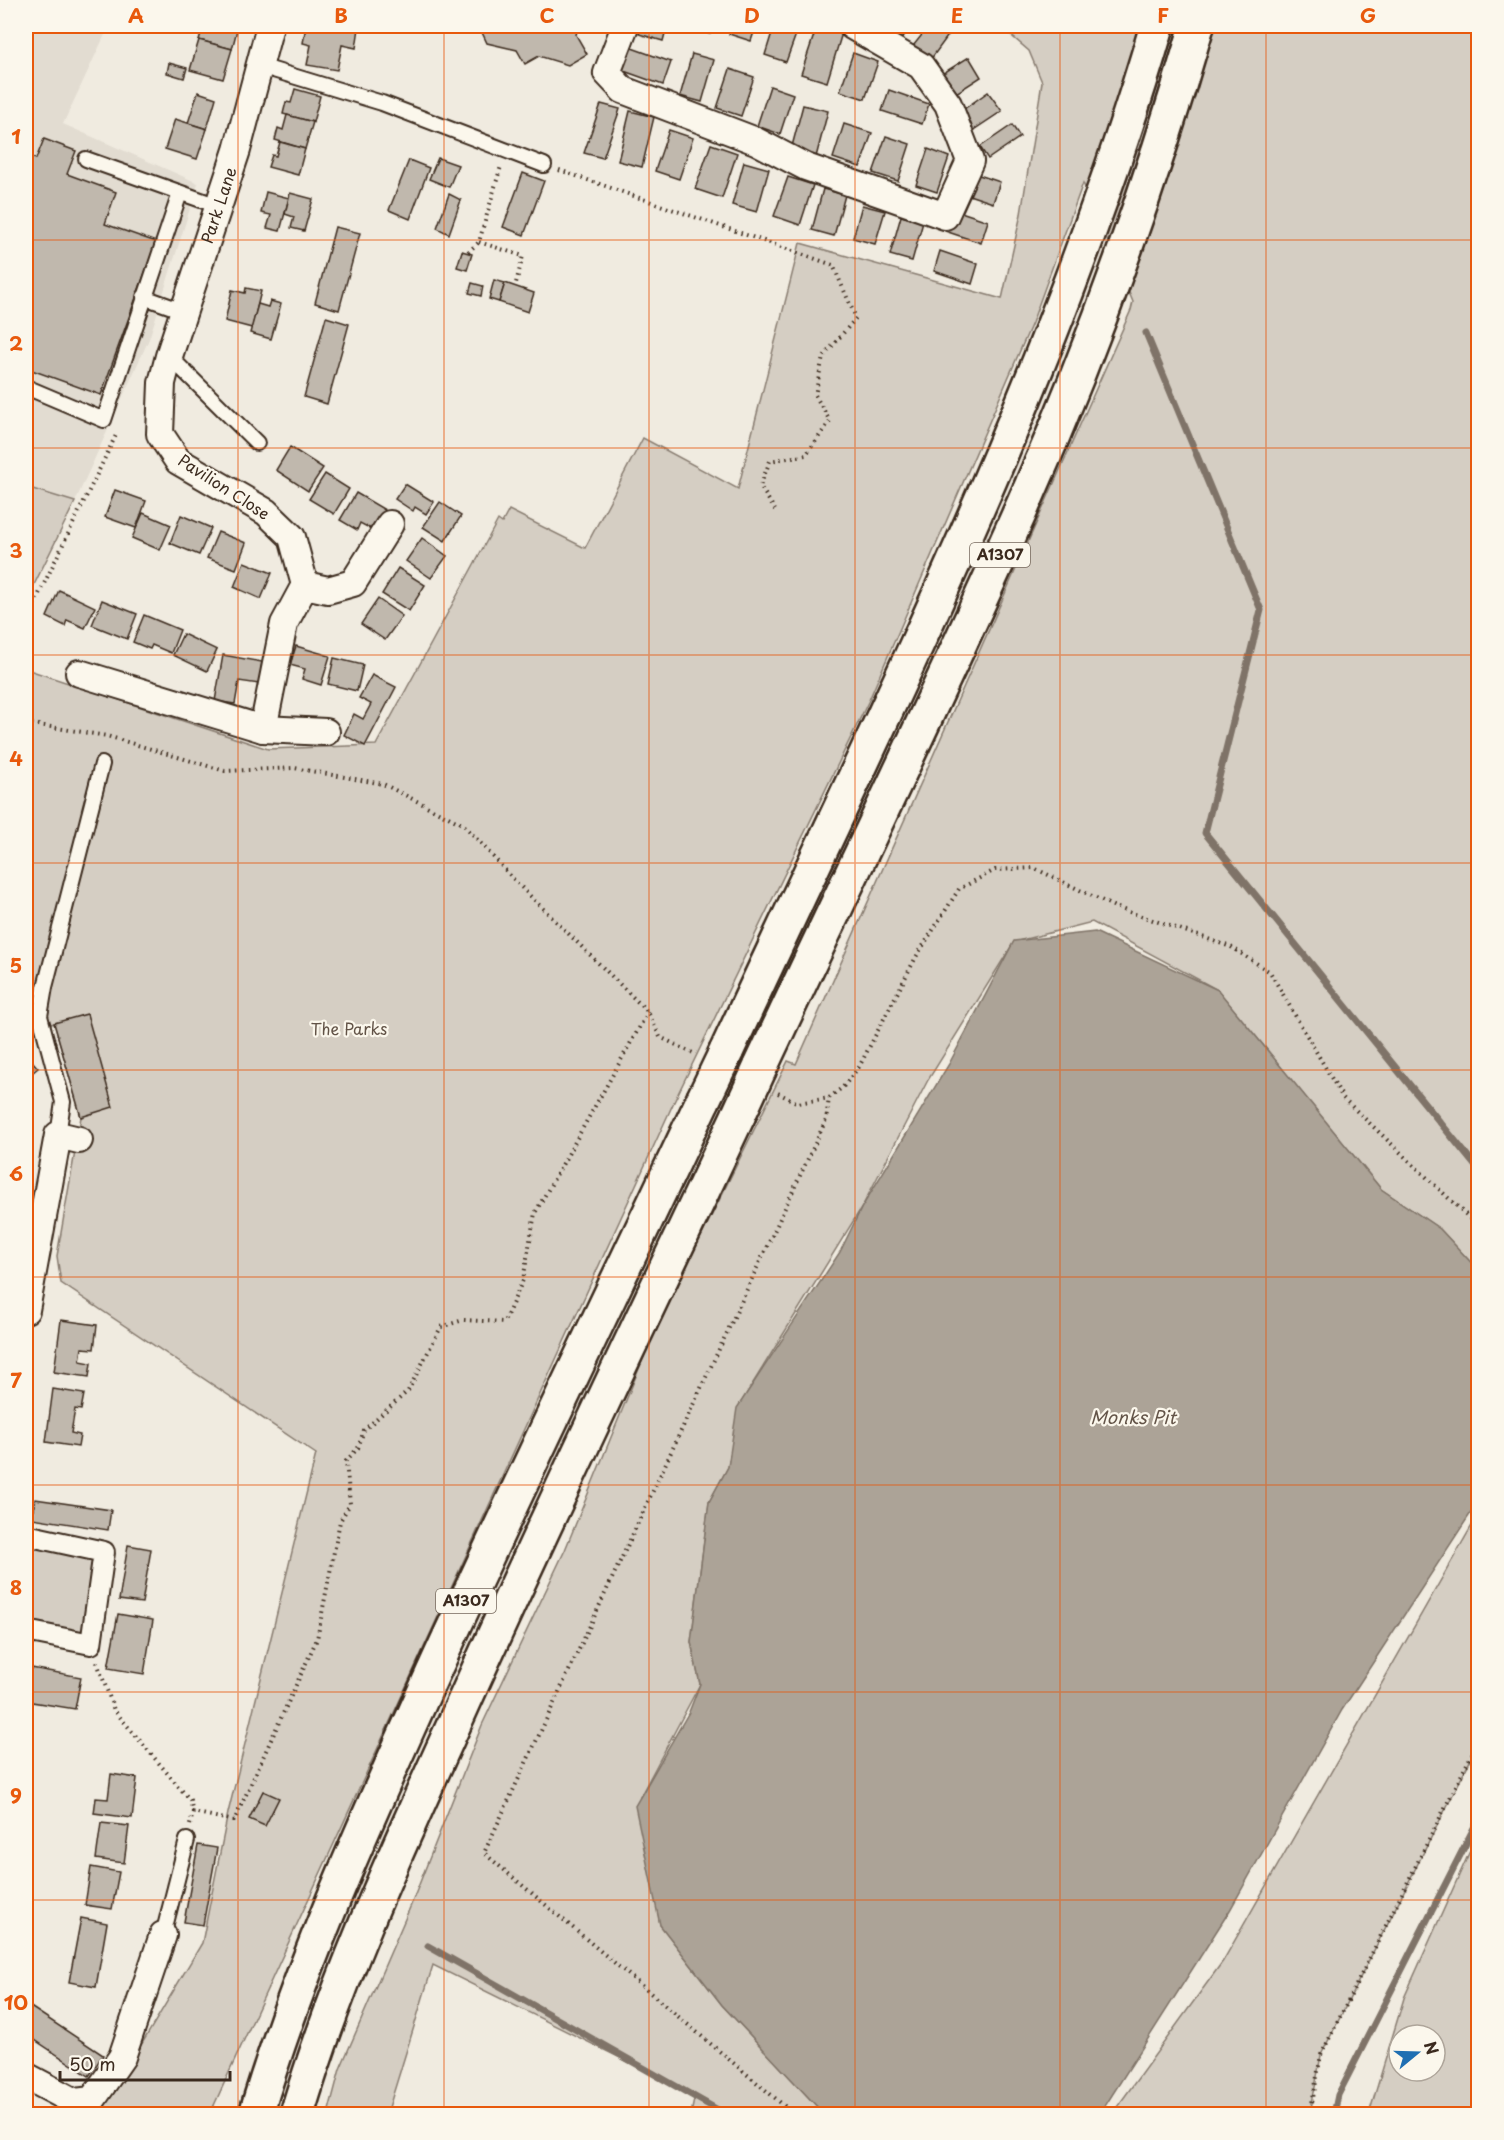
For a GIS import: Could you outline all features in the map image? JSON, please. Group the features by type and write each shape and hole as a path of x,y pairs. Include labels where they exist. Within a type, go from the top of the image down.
{"main road":[{"name":"A1307","path":"255,2115 323,1924 384,1781 474,1583 703,1100 714,1054 978,509 1040,359 1094,214 1157,26"},
{"name":"A1307","path":"297,2115 361,1937 509,1600 739,1114 768,1079 1021,510 1078,372 1136,215 1197,26"}],"street":[{"name":"Park Lane","path":"162,383 183,311 237,150 270,26"},
{"path":"625,26 607,73 623,90 756,141 806,167 945,216 970,161 948,104 921,66 852,26"},
{"name":"Pavilion Close","path":"162,383 160,434 178,460 266,512 292,537 304,585"},
{"path":"263,729 284,624 304,585 328,590 353,583 390,525"},
{"path":"79,672 263,729 326,732"},
{"path":"26,1310 69,1138"},
{"path":"26,1535 104,1552 91,1644 26,1631"},
{"path":"26,2076 75,2102 92,2100 122,2057 163,1935"}],"lane":[{"path":"260,66 382,103 544,165"},
{"path":"86,159 218,206"},
{"path":"26,387 104,420 180,193"},
{"path":"144,297 183,311"},
{"path":"169,356 257,442"},
{"path":"69,1138 63,1102 40,1016 45,987 102,764"},
{"path":"163,1935 187,1840"}],"path":[{"path":"468,252 479,242 505,151"},
{"path":"544,165 833,265 856,318 823,357 815,395 830,421 807,455 770,461 760,486 775,510"},
{"path":"479,242 523,256 516,283"},
{"path":"26,621 120,425"},
{"path":"26,723 107,736 225,771 294,768 383,784 464,825 518,884 648,1012 660,1037 714,1054"},
{"path":"768,1079 798,1103 829,1098 843,1087 859,1067 916,957 959,889 995,870 1034,868 1115,907 1231,947 1270,972 1343,1098 1479,1226"},
{"path":"193,1812 234,1821 317,1639 340,1521 350,1504 346,1461 358,1448 364,1430 408,1390 441,1327 463,1320 504,1322 523,1280 535,1213 648,1012"},
{"path":"794,2115 484,1853 826,1120 829,1098"},
{"path":"91,1644 114,1710 190,1800 193,1812 187,1840"},
{"path":"1310,2115 1321,2055 1479,1742"}],"shaded area":[{"path":"26,26 109,26 63,124 198,183 149,339 75,502 26,601"}],"green space":[{"name":"The Parks","path":"1000,26 1478,26 1478,1270 1440,1229 1381,1189 1218,990 1092,922 1014,942 928,1080 862,1207 740,1404 728,1467 709,1502 691,1642 700,1684 640,1797 660,1925 722,2005 824,2114 691,2114 695,2095 433,1965 387,2114 328,2114 340,2069 411,1905 482,1725 565,1550 654,1332 788,1061 796,1064 1131,310 1133,302 1083,183 1032,323 869,700 673,1104 210,2114 100,2114 202,1943 228,1813 316,1454 61,1283 57,1256 81,1117 54,1023 31,1031 26,1030 26,669 268,749 376,745 498,520 502,523 509,510 585,548 643,438 738,489 800,243 1002,299 1021,214 1042,82 1029,51"},
{"path":"26,487 75,502 26,601"},
{"path":"1478,1515 1478,1745 1321,2055 1310,2114 1112,2114 1223,1961"},
{"path":"26,1542 99,1557 87,1638 26,1628"},
{"path":"1478,1833 1478,2114 1369,2114 1387,2054 1387,2083 1447,2083 1447,2023 1396,2023 1404,1998"}],"water":[{"name":"Monks Pit","path":"1095,932 1218,990 1381,1189 1440,1229 1478,1270 1478,1502 1342,1710 1230,1910 1100,2114 824,2114 722,2005 660,1925 635,1806 689,1712 700,1684 691,1642 709,1502 728,1467 737,1408 840,1252 862,1207 949,1064 1014,941"}],"building":[{"path":"203,26 238,26 232,49 199,40"},
{"path":"306,26 359,28 356,48 342,45 337,70 307,65 311,45 303,43"},
{"path":"479,26 578,26 576,35 587,54 568,65 539,56 525,64 517,50 487,43"},
{"path":"641,26 667,26 663,41 639,34"},
{"path":"691,26 713,26 710,34 690,28"},
{"path":"731,26 756,26 751,41 729,34"},
{"path":"774,26 799,26 786,62 765,55"},
{"path":"817,26 842,33 827,82 801,74"},
{"path":"881,26 911,26 901,40"},
{"path":"929,26 955,26 931,59 913,46"},
{"path":"199,40 232,49 223,79 190,70"},
{"path":"629,47 671,62 663,85 621,70"},
{"path":"853,53 878,62 865,99 840,91"},
{"path":"692,54 714,60 702,102 680,96"},
{"path":"969,57 981,77 950,97 937,77"},
{"path":"169,63 187,68 184,78 167,73"},
{"path":"730,69 754,77 741,116 717,108"},
{"path":"770,86 793,94 780,134 757,126"},
{"path":"295,89 320,96 313,122 283,114 286,102 291,103"},
{"path":"889,90 929,104 922,124 882,111"},
{"path":"198,92 216,98 207,129 188,123"},
{"path":"988,92 1002,111 969,133 957,114"},
{"path":"601,104 620,109 603,158 584,153"},
{"path":"803,105 828,111 816,157 791,150"},
{"path":"630,111 654,117 642,167 618,161"},
{"path":"287,115 313,122 305,149 275,140 278,128 283,130"},
{"path":"175,119 207,129 197,159 165,149"},
{"path":"844,124 872,133 860,167 833,158"},
{"path":"1012,125 1020,137 988,159 980,147"},
{"path":"669,130 693,138 679,179 655,171"},
{"path":"886,136 910,144 898,181 873,173"},
{"path":"44,139 76,151 67,174 116,192 105,224 156,242 101,395 26,368 26,155 36,159"},
{"path":"280,142 305,149 298,175 268,167 272,155 276,156"},
{"path":"711,144 737,153 722,198 695,189"},
{"path":"928,149 949,157 937,192 916,185"},
{"path":"438,158 458,165 449,187 429,179"},
{"path":"409,160 429,168 410,219 389,210"},
{"path":"744,162 769,169 757,212 732,205"},
{"path":"967,171 1000,182 993,203 960,192"},
{"path":"523,173 544,181 524,235 503,227"},
{"path":"788,177 813,185 800,225 774,216"},
{"path":"823,189 845,195 834,236 812,230"},
{"path":"266,192 289,198 280,231 267,228 271,215 261,213"},
{"path":"290,193 313,199 304,231 291,228 294,217 285,214"},
{"path":"449,194 461,200 449,234 437,228"},
{"path":"862,205 885,211 875,244 853,238"},
{"path":"952,209 988,221 981,243 945,231"},
{"path":"901,216 923,222 912,261 890,255"},
{"path":"335,227 360,233 339,310 315,303"},
{"path":"462,251 472,254 467,270 457,267"},
{"path":"940,251 978,264 972,284 934,271"},
{"path":"494,280 505,283 499,302 489,299"},
{"path":"472,283 483,286 481,296 469,293"},
{"path":"505,283 534,293 528,312 499,302"},
{"path":"246,288 261,291 252,328 225,321 232,290 245,293"},
{"path":"270,301 281,304 271,339 250,333 258,304 268,307"},
{"path":"326,317 349,324 327,404 304,397"},
{"path":"290,447 323,468 308,491 276,470"},
{"path":"325,474 349,489 334,514 309,499"},
{"path":"405,484 434,502 426,514 415,507 413,511 395,499"},
{"path":"115,490 146,501 136,528 105,517"},
{"path":"356,493 385,510 373,530 360,523 357,530 340,520"},
{"path":"440,502 461,516 445,541 423,527"},
{"path":"143,513 171,525 160,550 132,538"},
{"path":"181,515 211,528 199,555 170,543"},
{"path":"218,532 246,543 236,569 207,558"},
{"path":"422,538 447,556 431,578 406,561"},
{"path":"244,562 272,573 261,599 234,587"},
{"path":"398,568 425,585 409,611 382,594"},
{"path":"59,590 95,607 85,628 67,620 65,626 47,617"},
{"path":"378,599 402,616 385,640 361,624"},
{"path":"102,600 137,614 127,639 92,625"},
{"path":"144,615 180,630 171,653 152,645 150,649 133,642"},
{"path":"183,634 217,650 207,671 173,655"},
{"path":"296,646 330,656 321,685 302,679 305,669 290,665"},
{"path":"223,655 262,662 259,684 239,681 235,704 215,701"},
{"path":"334,658 363,665 357,691 328,684"},
{"path":"372,675 396,687 365,746 344,735 354,714 363,719 371,704 359,698"},
{"path":"87,1014 113,1107 81,1117 54,1023"},
{"path":"26,1054 38,1068 26,1078"},
{"path":"61,1320 97,1325 94,1349 82,1348 80,1361 91,1363 89,1377 54,1372"},
{"path":"53,1389 84,1394 81,1410 75,1409 71,1433 80,1435 78,1447 46,1442"},
{"path":"35,1499 111,1510 108,1530 32,1518"},
{"path":"128,1545 151,1549 142,1603 119,1600"},
{"path":"118,1614 153,1620 144,1674 108,1668"},
{"path":"26,1667 81,1677 75,1709 26,1701"},
{"path":"111,1774 137,1778 132,1818 94,1813 96,1798 108,1799"},
{"path":"263,1791 279,1798 265,1826 249,1819"},
{"path":"101,1823 129,1826 124,1863 96,1859"},
{"path":"198,1845 217,1848 203,1925 184,1922"},
{"path":"91,1867 119,1872 112,1909 85,1905"},
{"path":"81,1918 107,1923 96,1987 69,1982"},
{"path":"26,2004 103,2055 89,2076 26,2034"}],"waterway":[{"path":"1146,333 1261,610 1205,833 1478,1169"},
{"path":"1334,2114 1338,2095 1478,1820"},
{"path":"428,1946 725,2114"}]}
